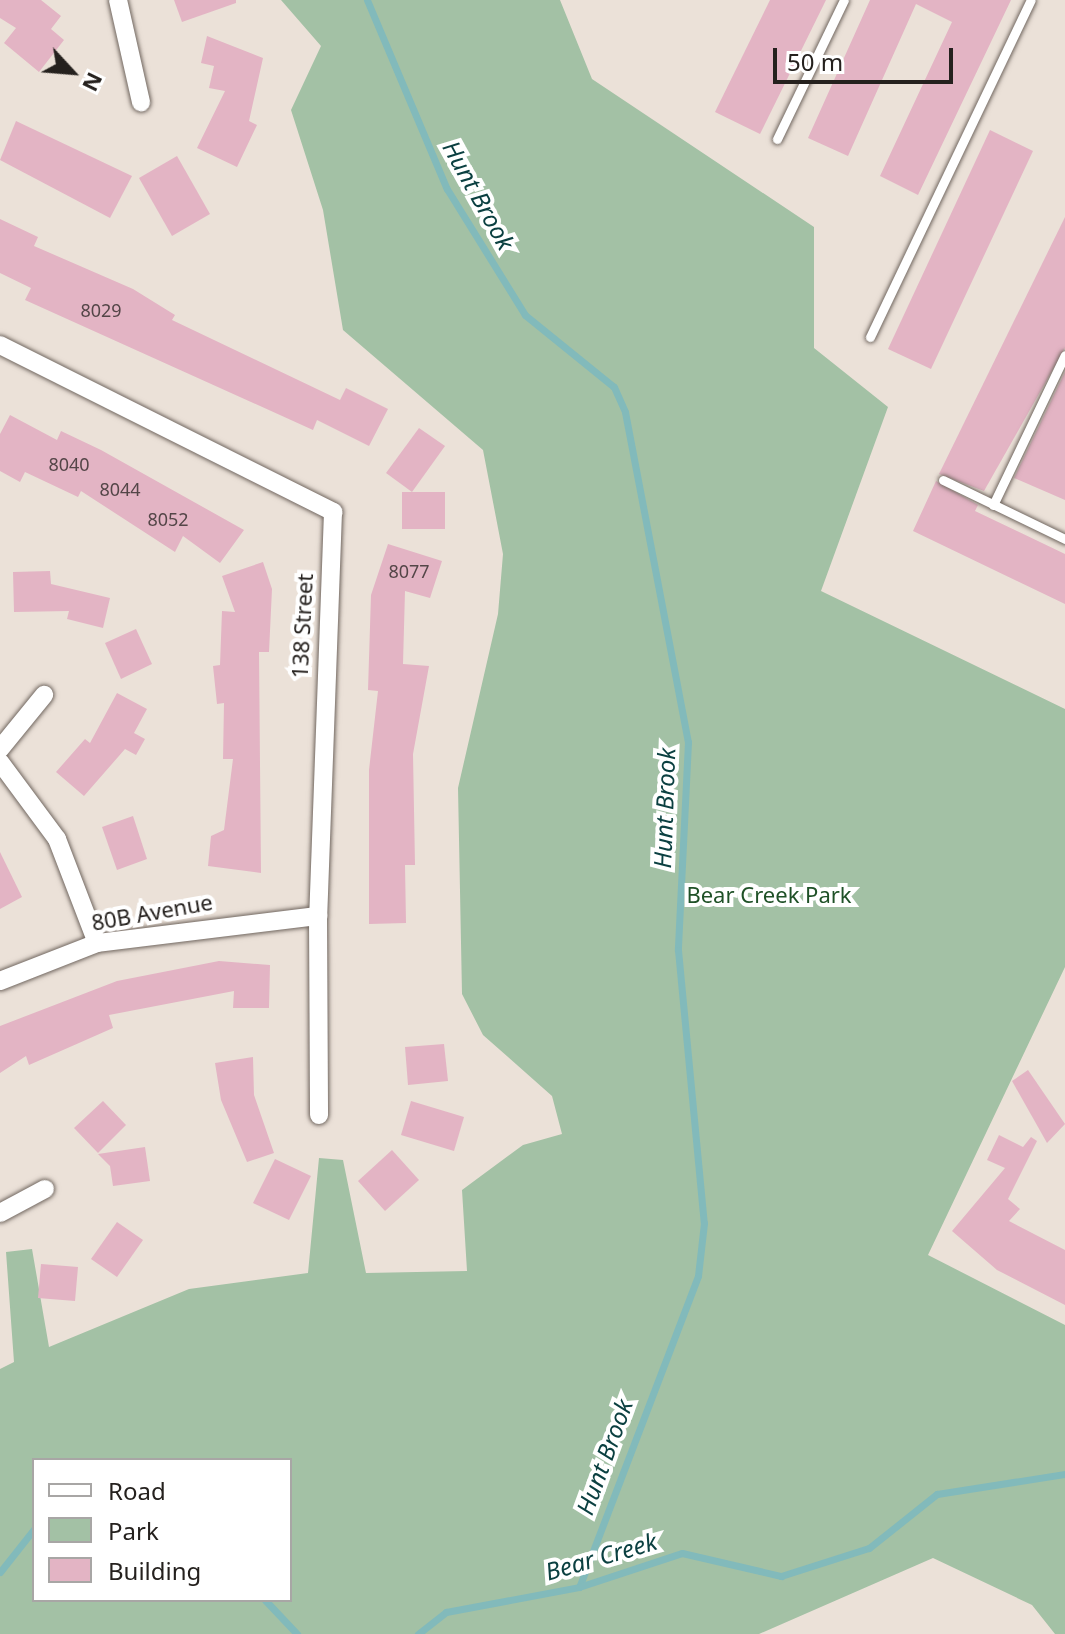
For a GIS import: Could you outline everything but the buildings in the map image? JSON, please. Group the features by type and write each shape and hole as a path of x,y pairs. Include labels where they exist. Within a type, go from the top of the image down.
{"street":[{"path":"118,0 141,102"},
{"name":"138 Street","path":"0,345 333,512 318,916 319,1115"},
{"path":"0,749 44,695"},
{"path":"0,762 57,839 97,943"},
{"name":"80B Avenue","path":"0,981 97,943 318,916"},
{"path":"0,1213 45,1189"}],"lane":[{"path":"777,139 844,0"},
{"path":"870,337 1031,0"},
{"path":"993,505 1065,355"},
{"path":"943,480 1065,539"}],"green space":[{"name":"Bear Creek Park","path":"281,0 560,0 592,79 814,227 814,348 888,407 821,591 1065,709 1065,967 928,1255 1065,1325 1065,1634 1055,1634 1032,1605 933,1558 759,1634 0,1634 0,1369 14,1362 6,1252 32,1249 49,1347 189,1289 308,1273 319,1158 343,1160 366,1273 467,1271 462,1190 523,1145 562,1134 552,1096 483,1035 462,994 458,788 498,614 503,554 483,450 343,330 323,210 291,110 321,46"}],"waterway":[{"name":"Hunt Brook","path":"367,0 447,189 525,315 614,387 625,412 688,742 678,950 704,1223 698,1276 579,1587"},
{"name":"Bear Creek","path":"418,1634 446,1612 579,1587 682,1553 781,1576 869,1548 937,1494 1065,1474"},
{"name":"Bear Creek","path":"0,1572 32,1532"},
{"name":"Bear Creek","path":"267,1602 297,1634"}]}
